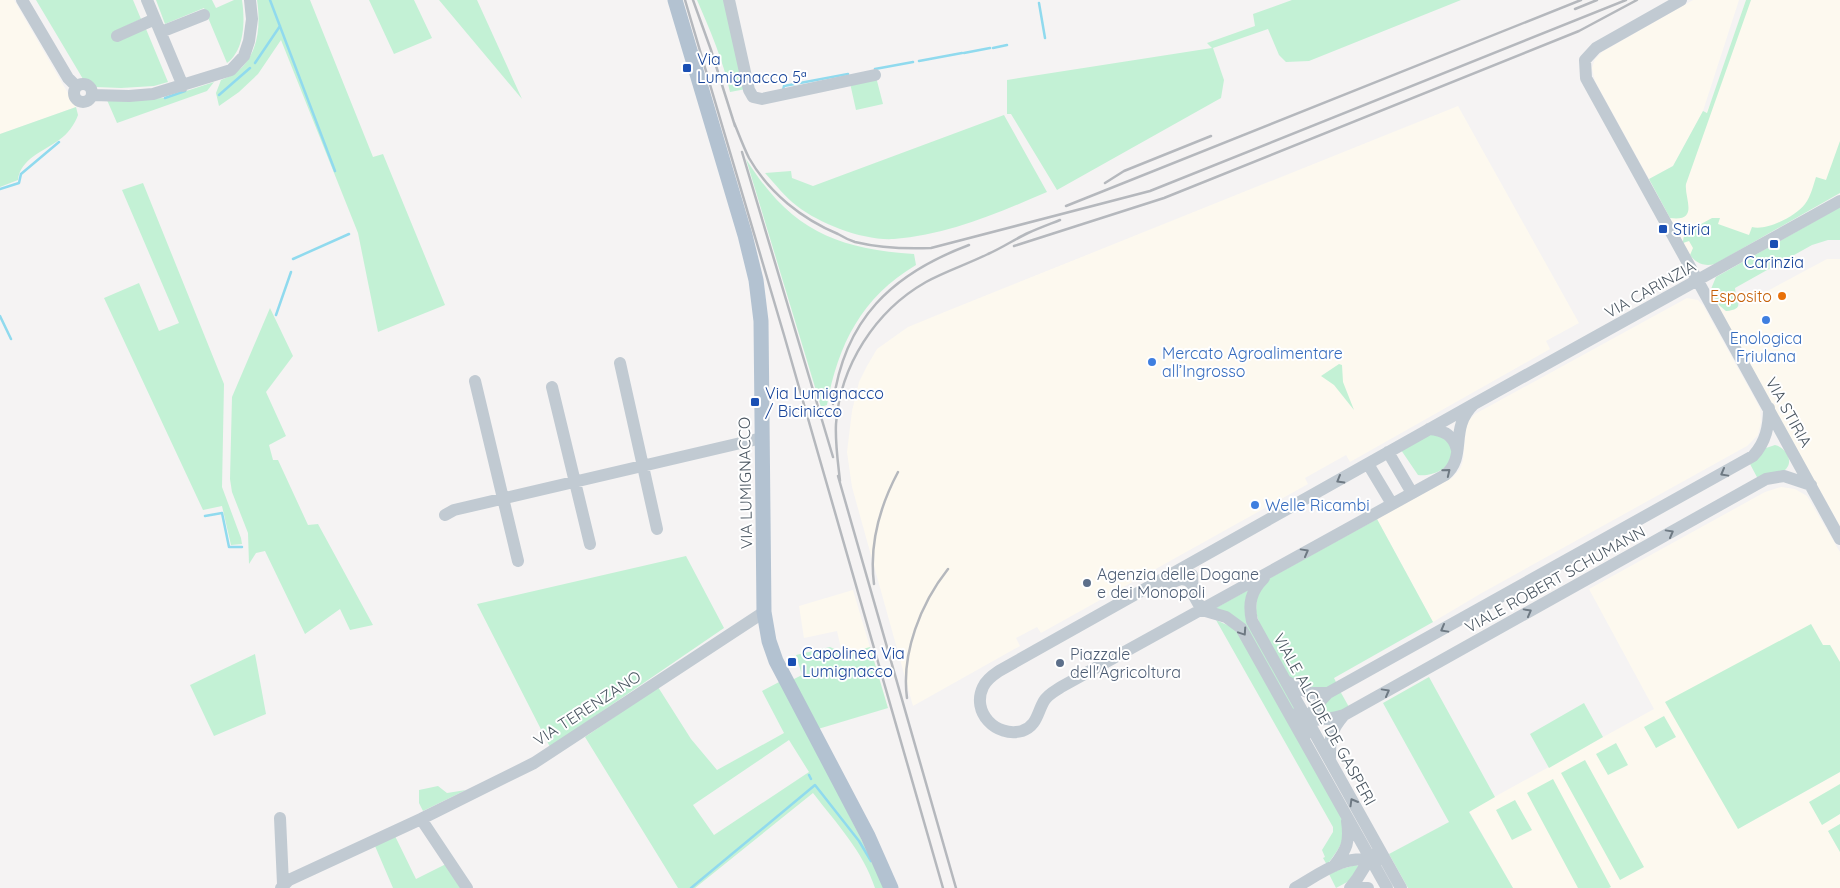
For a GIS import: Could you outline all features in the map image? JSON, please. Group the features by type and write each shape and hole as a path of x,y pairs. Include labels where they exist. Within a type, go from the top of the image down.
{"main road":[{"name":"VIA LUMIGNACCO","path":"675,0 745,236 756,280 761,321 764,612 769,641 776,661 868,836 891,888"}],"street":[{"path":"22,0 68,78 76,86 88,85 92,89 92,95 141,96 168,91 231,70 240,62 250,41 252,19 250,0"},
{"path":"147,0 183,86"},
{"path":"729,0 748,90 753,97 762,99 875,75"},
{"name":"VIA STIRIA","path":"1681,0 1600,45 1589,54 1585,63 1586,78 1840,539"},
{"path":"161,32 204,14"},
{"path":"117,36 156,19"},
{"name":"VIA CARINZIA","path":"1474,404 1840,201"},
{"path":"620,363 657,529"},
{"path":"475,381 518,561"},
{"path":"552,387 590,544"},
{"path":"1474,404 1467,410 1460,424 1458,455 1452,469 1051,693 1044,701 1038,718 1030,727 1013,732 996,728 989,723 981,708 980,699 984,686 999,671 1474,404"},
{"name":"VIALE ROBERT SCHUMANN","path":"1304,740 1307,720 1328,693 1753,456 1762,444 1769,421 1769,408"},
{"path":"1429,429 1444,432 1452,437 1458,455"},
{"path":"445,515 454,510 762,438"},
{"path":"1762,444 1778,441 1791,448 1791,466 1784,476 1811,485"},
{"path":"1388,452 1412,493"},
{"path":"1368,464 1392,504"},
{"name":"VIALE ROBERT SCHUMANN","path":"1289,712 1307,720 1344,716 1760,483 1773,477 1784,476"},
{"path":"1196,561 1191,583 1193,594 1202,610"},
{"name":"VIALE ALCIDE DE GASPERI","path":"1275,569 1257,585 1252,593 1250,611 1252,620 1401,888"},
{"path":"1037,650 1053,648 1178,579 1186,579 1191,583"},
{"name":"VIALE ALCIDE DE GASPERI","path":"1202,610 1226,617 1241,628 1387,888"},
{"name":"VIA TERENZANO","path":"280,818 282,886 534,763 764,612"},
{"path":"1284,679 1295,687 1309,693 1328,693"},
{"path":"1330,761 1332,733 1335,725 1344,716"},
{"path":"1334,866 1345,852 1348,844 1349,836 1346,816"},
{"path":"421,819 467,888"},
{"path":"1351,888 1370,860 1375,842"},
{"path":"1295,888 1346,861 1370,860 1390,869"},
{"path":"1351,888 1368,888"}],"shaded area":[{"path":"0,0 14,0 76,107 0,134"},
{"path":"1693,0 1739,0 1703,111 1673,166 1649,179 1595,81 1592,68 1595,59 1602,52"},
{"path":"1746,0 1840,0 1840,193 1710,265 1706,265 1697,262 1690,255 1663,205 1712,100"},
{"path":"1458,106 1579,323 1546,341 1550,349 1350,462 1346,455 1305,478 1308,484 1041,633 1037,627 1016,638 1020,646 913,706 852,487 847,452 852,411 859,382 877,349 908,327"},
{"path":"1827,259 1840,259 1840,526 1713,298 1715,297 1725,311 1734,309"},
{"path":"1687,298 1698,300 1703,305 1760,408 1761,422 1758,435 1747,446 1433,622 1377,519 1452,478 1460,469 1463,461 1466,428 1469,420 1475,414"},
{"path":"1781,487 1795,489 1807,496 1840,552 1840,662 1830,645 1759,652 1738,829 1840,772 1840,824 1828,831 1840,852 1840,888 1513,888 1469,811 1654,709 1589,589 1765,492"},
{"path":"853,590 888,708 828,657 842,653 837,631 804,638 799,606"}],"green space":[{"path":"36,0 133,0 141,19 113,32 146,29 168,82 154,86 121,88 96,87 83,79"},
{"path":"156,0 212,0 216,8 234,0 242,0 242,34 233,57 227,63 204,8 165,24"},
{"path":"257,0 310,0 373,157 383,154 445,305 378,332 358,233 281,40 258,74 239,92 219,106 216,93 221,80 242,67 254,48 258,25"},
{"path":"369,0 414,0 432,38 394,54"},
{"path":"439,0 477,0 522,99"},
{"path":"697,0 725,0 746,89 730,92 720,57"},
{"path":"1292,0 1461,0 1309,61 1286,62 1279,55 1268,29 1213,48 1224,80 1221,98 1057,190 1011,114 1007,114 1007,80 1212,48 1207,43 1255,26 1253,14"},
{"path":"1746,0 1751,0 1686,184 1688,213 1679,218 1670,218 1649,179 1673,166 1703,111 1707,113"},
{"path":"876,77 883,104 856,110 850,83"},
{"path":"214,82 207,91 117,123 107,100 165,98"},
{"path":"76,107 77,118 65,135 28,161 23,166 18,180 0,187 0,134"},
{"path":"1004,115 1047,192 972,222 933,233 914,237 882,239 843,230 818,219 797,206 765,173 791,171 792,178 813,186"},
{"path":"1840,141 1840,193 1715,264 1701,264 1690,255 1693,248 1689,241 1683,243 1685,234 1691,227 1692,229 1712,218 1720,218 1718,224 1749,235 1752,227 1758,228 1773,225 1801,209 1812,191 1816,177 1826,180"},
{"path":"746,159 762,183 779,202 797,218 816,230 837,240 860,247 914,254 916,265 881,292 855,324 838,362 827,405 821,407"},
{"path":"143,183 224,384 222,487 242,544 231,545 222,506 203,510 104,298 139,283 159,331 179,323 122,190"},
{"path":"1840,207 1840,240 1828,240 1812,245 1735,288 1738,306 1732,310 1726,311 1713,298 1711,289 1716,277"},
{"path":"270,308 293,356 266,392 286,436 269,445 273,460 278,460 308,525 318,524 373,625 350,630 340,609 305,634 265,551 256,553 249,564 248,533 232,492 230,479 232,397"},
{"path":"1339,364 1342,365 1343,382 1354,410 1334,385 1321,376"},
{"path":"1437,434 1451,444 1452,455 1450,461 1438,472 1418,475 1401,450 1425,436"},
{"path":"1775,445 1783,449 1788,457 1789,461 1786,469 1758,479 1750,464 1766,448"},
{"path":"1377,519 1433,622 1334,678 1337,684 1325,688 1306,687 1290,678 1260,626 1256,612 1257,595 1270,578"},
{"path":"686,556 724,628 550,747 477,604"},
{"path":"1250,589 1246,602 1299,713 1293,711 1244,626 1214,609"},
{"path":"1216,620 1236,629 1341,816 1344,831 1342,842 1327,865 1323,858 1325,857 1322,850 1333,832 1333,827"},
{"path":"1811,624 1823,645 1830,645 1840,662 1840,772 1738,829 1665,702"},
{"path":"830,647 850,652 870,647 888,708 818,729 792,680 802,675 796,655"},
{"path":"255,654 266,714 214,736 190,685"},
{"path":"1429,677 1495,797 1469,812 1513,888 1408,888 1389,854 1449,822 1383,703"},
{"path":"781,681 886,888 875,888 856,850 840,826 813,793 695,888 678,888 585,737 658,687 691,739 717,770 784,733 762,691","holes":["789,740 809,772 714,835 693,805"]},
{"path":"1340,691 1349,707 1339,712 1320,713 1319,711 1328,700"},
{"path":"1584,703 1603,737 1549,768 1530,734"},
{"path":"1664,716 1676,737 1656,748 1644,727"},
{"path":"1616,743 1628,765 1608,775 1596,754"},
{"path":"1585,760 1644,867 1620,880 1561,773"},
{"path":"1553,779 1611,887 1578,888 1527,793"},
{"path":"1840,784 1840,814 1822,825 1809,802"},
{"path":"438,786 447,793 466,790 423,811 419,803 419,790"},
{"path":"1515,800 1532,830 1512,840 1496,810"},
{"path":"1840,824 1840,852 1828,831"},
{"path":"395,836 416,879 448,863 464,888 393,888 375,846"},
{"path":"1356,865 1359,866 1351,880 1336,888 1329,874"}],"waterway":[{"path":"270,0 335,171"},
{"path":"1039,3 1045,38"},
{"path":"255,63 280,26"},
{"path":"993,48 1007,45"},
{"path":"964,53 990,48"},
{"path":"919,61 962,53"},
{"path":"875,69 913,62"},
{"path":"219,95 250,68"},
{"path":"783,90 784,86 848,74"},
{"path":"165,98 185,91"},
{"path":"0,189 19,183 21,174 59,142"},
{"path":"293,259 349,234"},
{"path":"276,315 291,272"},
{"path":"0,316 11,339"},
{"path":"205,516 222,513 229,547 242,547"},
{"path":"809,775 811,779"},
{"path":"691,888 815,785 859,841 871,861"}],"railway":[{"path":"685,0 784,335 943,888"},
{"path":"693,0 735,126"},
{"path":"1066,206 1581,0"},
{"path":"1575,9 1597,0"},
{"path":"733,120 749,158 757,171 766,183 799,213 855,242 893,248 931,248 1150,191 1626,0"},
{"path":"1014,246 1164,198 1579,31 1637,0"},
{"path":"1105,183 1124,171 1211,136"},
{"path":"742,152 833,457"},
{"path":"840,481 836,431 839,402 853,361 863,342 876,324 891,308 926,282 993,252 1028,233 1060,220"},
{"path":"833,404 839,374 848,347 861,324 876,304 895,286 917,270 969,245"},
{"path":"874,584 873,555 877,526 886,498 898,472"},
{"path":"838,476 956,888"},
{"path":"907,698 907,664 915,629 929,597 948,569"}],"place":[{"name":"Via Lumignacco 5ª","path":"687,68"},
{"name":"Stiria","path":"1663,229"},
{"name":"Carinzia","path":"1774,244"},
{"name":"Esposito","path":"1782,296"},
{"name":"Enologica Friulana","path":"1766,320"},
{"name":"Mercato Agroalimentare all’Ingrosso","path":"1152,362"},
{"name":"Via Lumignacco / Bicinicco","path":"755,402"},
{"name":"Welle Ricambi","path":"1255,505"},
{"name":"Agenzia delle Dogane e dei Monopoli","path":"1087,583"},
{"name":"Capolinea Via Lumignacco","path":"792,662"},
{"name":"Piazzale dell'Agricoltura","path":"1060,663"}]}
